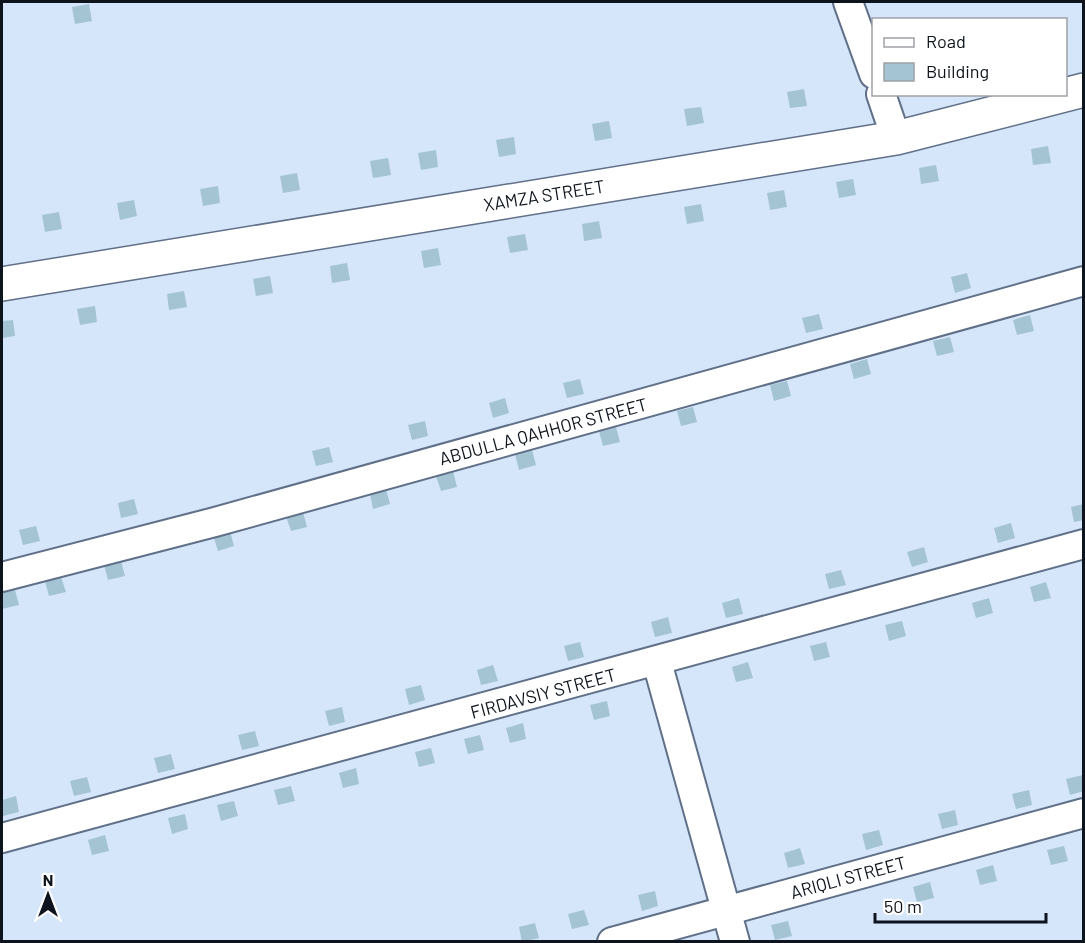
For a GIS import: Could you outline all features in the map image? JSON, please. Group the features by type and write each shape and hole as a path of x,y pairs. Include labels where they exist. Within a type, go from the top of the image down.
{"main road":[{"name":"XAMZA STREET","path":"1067,94 1083,90"},
{"name":"XAMZA STREET","path":"2,284 896,138 1060,96"}],"street":[{"path":"848,2 872,71"},
{"path":"882,96 896,138"},
{"name":"ABDULLA QAHHOR STREET","path":"2,577 215,522 1083,281"},
{"name":"FIRDAVSIY STREET","path":"2,838 657,662 1083,544"},
{"path":"657,662 735,942"},
{"name":"ARIQLI STREET","path":"612,942 1083,813"}],"building":[{"path":"89,4 92,21 75,24 72,7"},
{"path":"804,89 807,106 790,108 787,92"},
{"path":"701,107 704,123 687,126 684,109"},
{"path":"609,121 612,138 595,141 592,124"},
{"path":"514,137 516,154 499,157 496,140"},
{"path":"1048,146 1051,163 1033,165 1031,149"},
{"path":"436,150 438,167 421,170 418,153"},
{"path":"388,158 391,175 373,178 370,161"},
{"path":"936,165 939,181 921,184 919,168"},
{"path":"297,173 300,190 283,193 280,176"},
{"path":"853,179 856,195 839,198 836,182"},
{"path":"218,186 220,203 203,206 200,189"},
{"path":"784,190 787,207 770,210 767,193"},
{"path":"134,200 137,216 120,220 117,203"},
{"path":"701,204 704,221 687,224 684,207"},
{"path":"59,212 62,229 45,232 42,215"},
{"path":"599,221 602,238 584,241 582,224"},
{"path":"525,234 528,250 510,253 507,237"},
{"path":"438,248 441,265 424,268 421,251"},
{"path":"347,263 350,280 332,283 330,266"},
{"path":"967,273 971,288 955,293 951,277"},
{"path":"270,276 273,293 256,296 253,279"},
{"path":"184,291 187,307 169,310 167,294"},
{"path":"95,306 97,322 80,325 77,309"},
{"path":"819,314 823,329 806,333 802,318"},
{"path":"1030,315 1034,331 1017,335 1013,320"},
{"path":"13,320 15,336 2,338 2,321"},
{"path":"950,337 954,352 937,356 933,341"},
{"path":"867,359 871,374 854,379 850,364"},
{"path":"580,379 584,394 567,398 563,383"},
{"path":"787,381 791,396 774,401 770,385"},
{"path":"505,398 509,413 493,418 489,403"},
{"path":"693,407 697,422 681,426 677,411"},
{"path":"425,421 428,436 412,440 408,425"},
{"path":"616,427 620,442 603,446 599,431"},
{"path":"329,447 333,462 316,466 312,451"},
{"path":"532,450 536,465 519,470 515,454"},
{"path":"453,471 457,487 441,491 436,476"},
{"path":"386,489 390,504 373,509 370,493"},
{"path":"134,499 138,514 121,518 118,503"},
{"path":"1084,504 1084,520 1074,522 1071,507"},
{"path":"303,512 307,527 291,531 286,516"},
{"path":"1011,523 1015,538 998,543 994,528"},
{"path":"36,526 40,541 23,545 19,530"},
{"path":"230,531 234,546 218,551 213,535"},
{"path":"924,547 928,562 912,567 907,552"},
{"path":"121,561 125,576 108,580 104,565"},
{"path":"841,570 846,585 829,589 825,574"},
{"path":"61,577 66,592 49,596 45,581"},
{"path":"1046,582 1051,598 1034,602 1030,587"},
{"path":"15,590 19,605 2,609 2,593"},
{"path":"739,598 743,614 726,618 722,603"},
{"path":"989,598 993,613 976,618 972,603"},
{"path":"668,617 672,633 655,637 651,622"},
{"path":"902,621 906,636 889,641 885,625"},
{"path":"580,642 584,657 568,661 564,646"},
{"path":"826,642 830,657 814,661 810,646"},
{"path":"748,662 753,678 736,682 732,667"},
{"path":"493,665 498,681 481,685 477,670"},
{"path":"421,685 425,700 409,705 405,689"},
{"path":"607,701 610,716 594,720 590,705"},
{"path":"342,707 345,722 329,726 325,711"},
{"path":"523,723 526,739 510,743 506,728"},
{"path":"255,731 259,746 242,750 238,735"},
{"path":"480,735 484,750 468,754 464,739"},
{"path":"431,748 435,763 419,767 415,752"},
{"path":"171,754 175,769 158,773 154,758"},
{"path":"356,768 359,784 343,788 339,773"},
{"path":"1083,775 1084,791 1070,795 1066,779"},
{"path":"87,777 91,792 74,796 70,781"},
{"path":"291,786 295,801 278,805 274,790"},
{"path":"1029,790 1032,805 1016,809 1012,794"},
{"path":"16,796 19,812 3,816 2,800"},
{"path":"234,801 238,816 221,821 217,805"},
{"path":"955,810 958,825 942,829 938,814"},
{"path":"185,814 188,829 172,834 168,818"},
{"path":"879,830 883,845 866,850 862,834"},
{"path":"105,835 109,851 92,855 88,840"},
{"path":"1064,846 1068,861 1051,865 1047,850"},
{"path":"800,848 805,864 788,868 784,853"},
{"path":"993,865 997,881 980,885 976,870"},
{"path":"930,882 934,898 917,902 913,887"},
{"path":"655,891 658,906 642,911 638,895"},
{"path":"584,910 589,925 572,929 568,914"},
{"path":"788,921 792,936 775,940 771,925"},
{"path":"535,923 539,938 522,942 519,927"}]}
